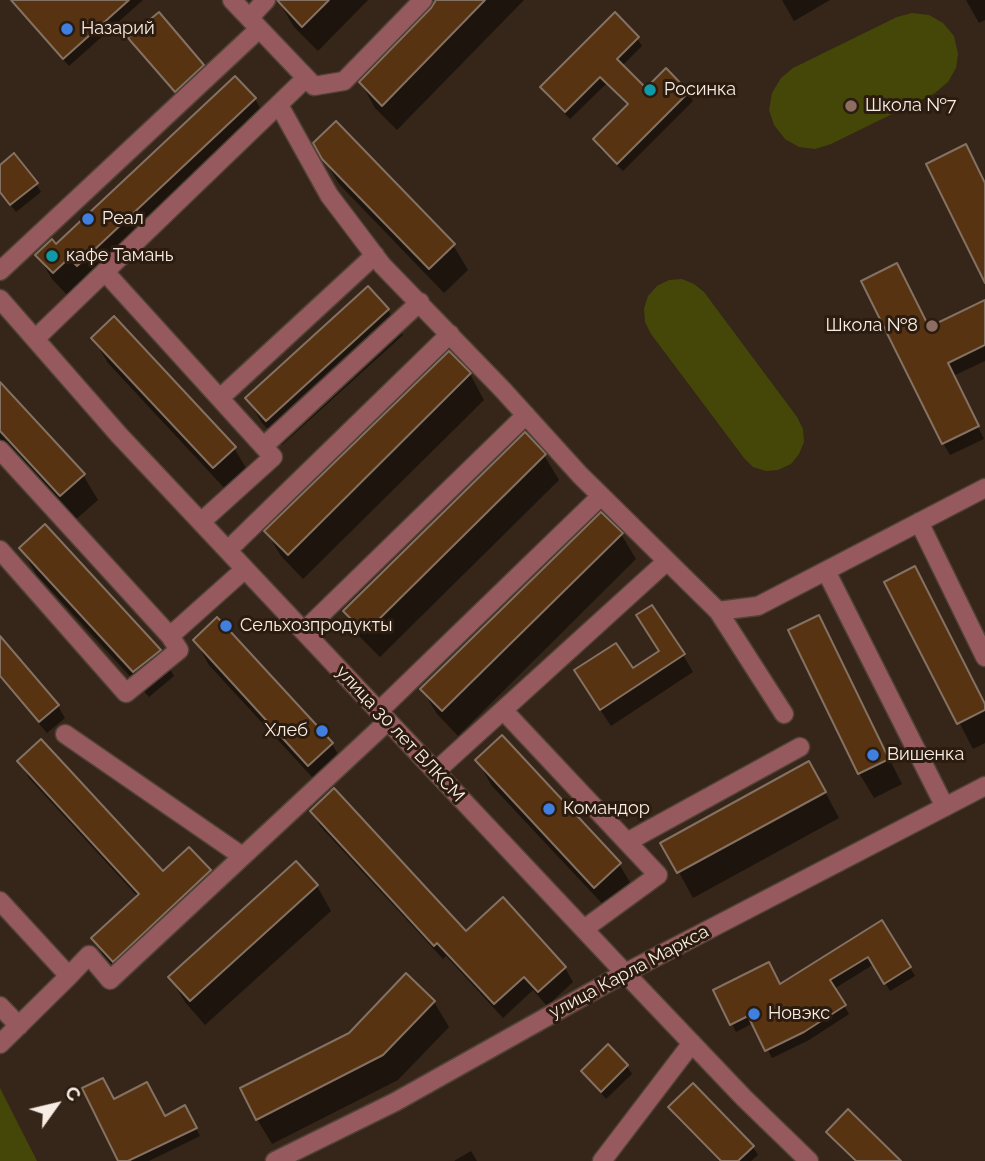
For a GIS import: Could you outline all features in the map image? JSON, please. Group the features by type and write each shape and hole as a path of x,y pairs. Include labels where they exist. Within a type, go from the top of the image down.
{"street":[{"path":"232,0 314,86 344,81 423,0"},
{"path":"0,271 254,24 266,0"},
{"path":"35,339 306,78"},
{"path":"279,104 329,195 375,255 601,496 718,611 784,714"},
{"path":"220,398 375,255"},
{"path":"105,272 273,457 201,522"},
{"name":"улица 30 лет ВЛКСМ","path":"0,299 119,435 625,973 809,1161"},
{"path":"264,446 420,302"},
{"path":"228,550 450,334"},
{"path":"304,631 526,415"},
{"path":"0,450 170,636 179,650 126,693 0,550"},
{"path":"718,611 758,607 985,488"},
{"path":"0,1044 89,955 110,980 242,856 601,496"},
{"path":"919,522 985,657"},
{"path":"436,771 667,561"},
{"path":"170,636 245,569"},
{"path":"826,571 944,807"},
{"path":"503,710 658,875 584,929"},
{"path":"65,734 242,856"},
{"path":"627,842 800,747"},
{"name":"улица Карла Маркса","path":"275,1161 395,1102 625,973 985,786"},
{"path":"0,901 69,976"},
{"path":"0,1006 19,1026"},
{"path":"602,1161 692,1043"}],"shaded area":[{"path":"912,13 929,15 943,23 954,36 958,54 956,68 948,82 935,93 831,144 815,149 799,147 785,139 774,125 769,110 772,93 781,78 793,68 897,17"},
{"path":"682,279 704,292 797,417 803,429 804,442 791,464 778,470 766,471 753,467 651,334 645,322 644,309 648,296 657,286 669,280"},
{"path":"0,1088 37,1161 0,1161"}],"building":[{"name":"Назарий","path":"11,0 129,0 63,59"},
{"path":"277,0 329,0 302,27"},
{"path":"436,0 485,0 382,106 359,82"},
{"path":"159,12 204,65 175,92 128,38"},
{"name":"Росинка","path":"615,12 639,37 617,59 646,88 666,68 689,92 617,164 593,139 628,104 600,77 565,112 540,87"},
{"path":"235,76 256,98 77,266 69,258 53,273 35,255 52,239 56,244"},
{"path":"336,121 455,244 429,269 322,159 313,143"},
{"path":"966,144 985,183 985,283 926,164"},
{"path":"14,153 38,183 10,205 0,192 0,165"},
{"path":"897,263 929,327 985,300 985,345 948,363 979,426 942,444 861,281"},
{"path":"368,286 389,309 266,421 245,398"},
{"path":"114,316 236,447 213,468 91,338"},
{"path":"449,351 471,373 288,555 264,531"},
{"path":"0,382 85,474 60,496 0,431"},
{"path":"525,432 546,454 365,633 343,611"},
{"path":"601,512 623,533 442,711 420,689"},
{"path":"45,524 161,650 133,672 19,548"},
{"path":"915,566 985,704 985,710 957,724 884,582"},
{"path":"652,605 685,654 600,710 574,670 616,643 633,668 659,651 636,615"},
{"path":"819,615 889,759 858,774 788,630"},
{"path":"217,617 333,743 308,766 193,640"},
{"path":"0,636 59,705 39,722 0,676"},
{"path":"502,735 621,863 594,888 475,760"},
{"path":"41,739 163,871 189,847 211,870 113,962 91,938 139,894 17,761"},
{"path":"809,761 826,792 677,873 660,843"},
{"path":"334,788 466,931 503,897 566,967 538,992 524,977 494,1004 437,943 434,946 310,811"},
{"path":"296,861 318,885 190,1001 168,977"},
{"path":"882,920 911,967 884,984 868,957 830,980 846,1005 804,1032 765,1051 748,1016 730,1025 713,990 769,962 780,984"},
{"path":"406,973 435,1001 383,1055 256,1120 240,1088 349,1033"},
{"path":"608,1044 628,1065 601,1092 581,1071"},
{"path":"103,1078 114,1099 147,1082 165,1116 185,1105 197,1128 128,1161 118,1161 82,1088"},
{"path":"693,1083 754,1146 738,1161 721,1161 668,1107"},
{"path":"848,1109 901,1161 856,1161 826,1132"}],"place":[{"name":"Назарий","path":"67,29"},
{"name":"Росинка","path":"650,90"},
{"name":"Школа №7","path":"851,106"},
{"name":"Реал","path":"88,219"},
{"name":"кафе Тамань","path":"52,256"},
{"name":"Школа №8","path":"932,326"},
{"name":"Сельхозпродукты","path":"226,626"},
{"name":"Хлеб","path":"322,731"},
{"name":"Вишенка","path":"873,755"},
{"name":"Командор","path":"549,809"},
{"name":"Новэкс","path":"754,1014"}]}
